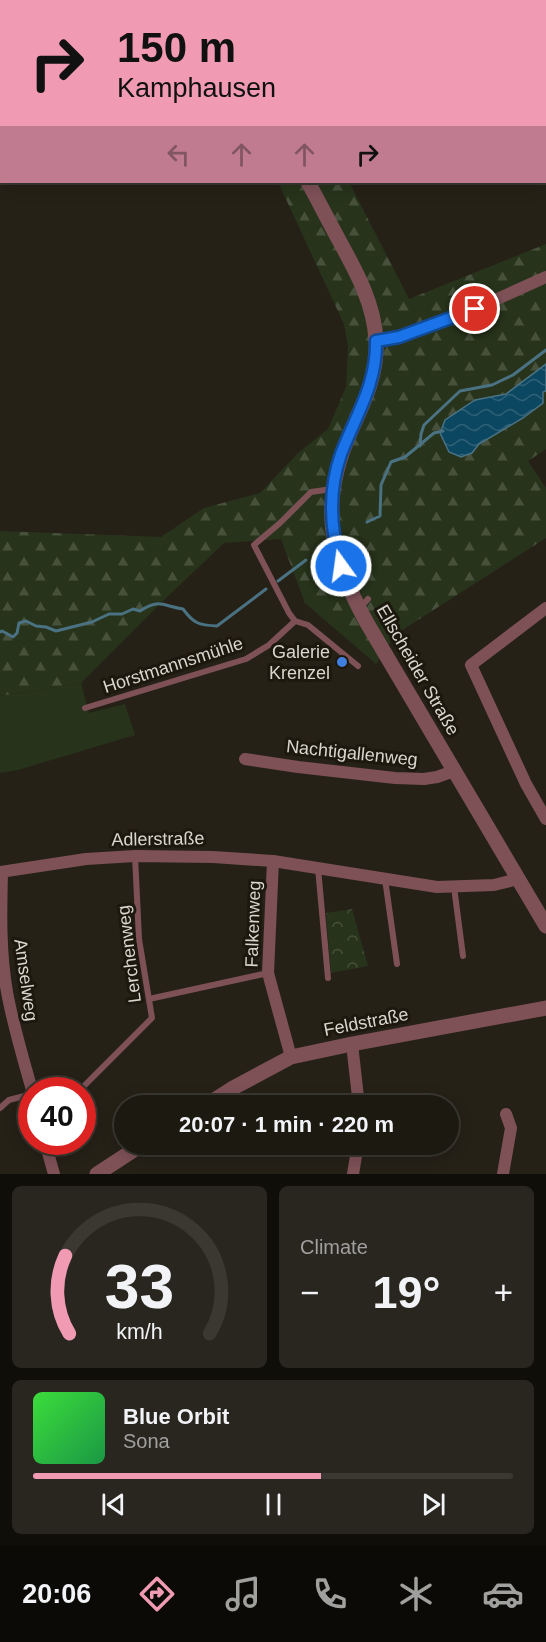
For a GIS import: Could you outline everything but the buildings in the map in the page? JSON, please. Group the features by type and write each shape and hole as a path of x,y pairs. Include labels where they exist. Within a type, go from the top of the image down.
{"street":[{"name":"Ellscheider Straße","path":"309,183 363,287 373,315 376,341 371,383 341,456 333,489 331,513 337,550 346,580 364,604 454,771 518,879 542,908 546,926"},
{"path":"376,341 399,337 484,305 546,277"},
{"path":"546,608 471,665 526,784 546,819"},
{"name":"Nachtigallenweg","path":"245,759 395,778 424,779 454,771"},
{"name":"Adlerstraße","path":"1,872 86,859 135,856 213,856 273,861 438,887 494,885 518,879"},
{"name":"Falkenweg","path":"273,861 268,973 291,1058"},
{"name":"Amselweg","path":"1,872 1,933 7,990 28,1077"},
{"name":"Feldstraße","path":"222,1095 291,1058 352,1044 546,1008"},
{"path":"352,1044 358,1095"},
{"path":"502,1174 512,1128 506,1114"},
{"path":"49,1155 54,1174"},
{"path":"97,1174 126,1155"},
{"path":"352,1174 356,1155"}],"lane":[{"path":"333,489 311,492 254,545 295,621 308,625 358,666"},
{"name":"Horstmannsmühle","path":"85,708 246,658 269,645 295,621"},
{"name":"Lerchenweg","path":"93,1077 152,1018 139,939 135,856"},
{"path":"318,868 328,978"},
{"path":"385,879 397,964"},
{"path":"454,888 463,956"},
{"path":"149,999 268,973"},
{"path":"0,1108 9,1100 18,1097"}],"green space":[{"path":"278,183 350,183 409,299 546,244 546,449 528,461 546,488 546,538 396,634 376,664 305,603 281,539 224,543 81,683 0,696 0,531 161,537 204,508 260,493 298,453 328,429 346,387 348,346 344,324"},
{"path":"81,683 89,713 125,704 135,735 18,770 0,773 0,696"},
{"path":"352,909 368,966 331,973 326,913"}],"water":[{"path":"546,364 546,391 543,392 543,403 523,418 479,444 472,453 461,457 449,452 440,433 445,420 475,400 506,394"}],"waterway":[{"path":"420,446 424,425 460,391 492,385 513,375 546,350"},
{"path":"367,522 380,516 381,485 391,462 405,457 434,433 443,431"},
{"path":"278,581 306,560"},
{"path":"0,632 13,637 17,633 19,623 26,621 56,631 92,622 109,614 122,614 133,609 140,611 157,604 183,609 197,623 217,626 266,589"}],"place":[{"name":"Galerie Krenzel","path":"342,662"}],"route":[{"path":"341,566 332,522 331,504 335,474 351,431 368,395 375,363 376,341 399,337 475,309"}]}
